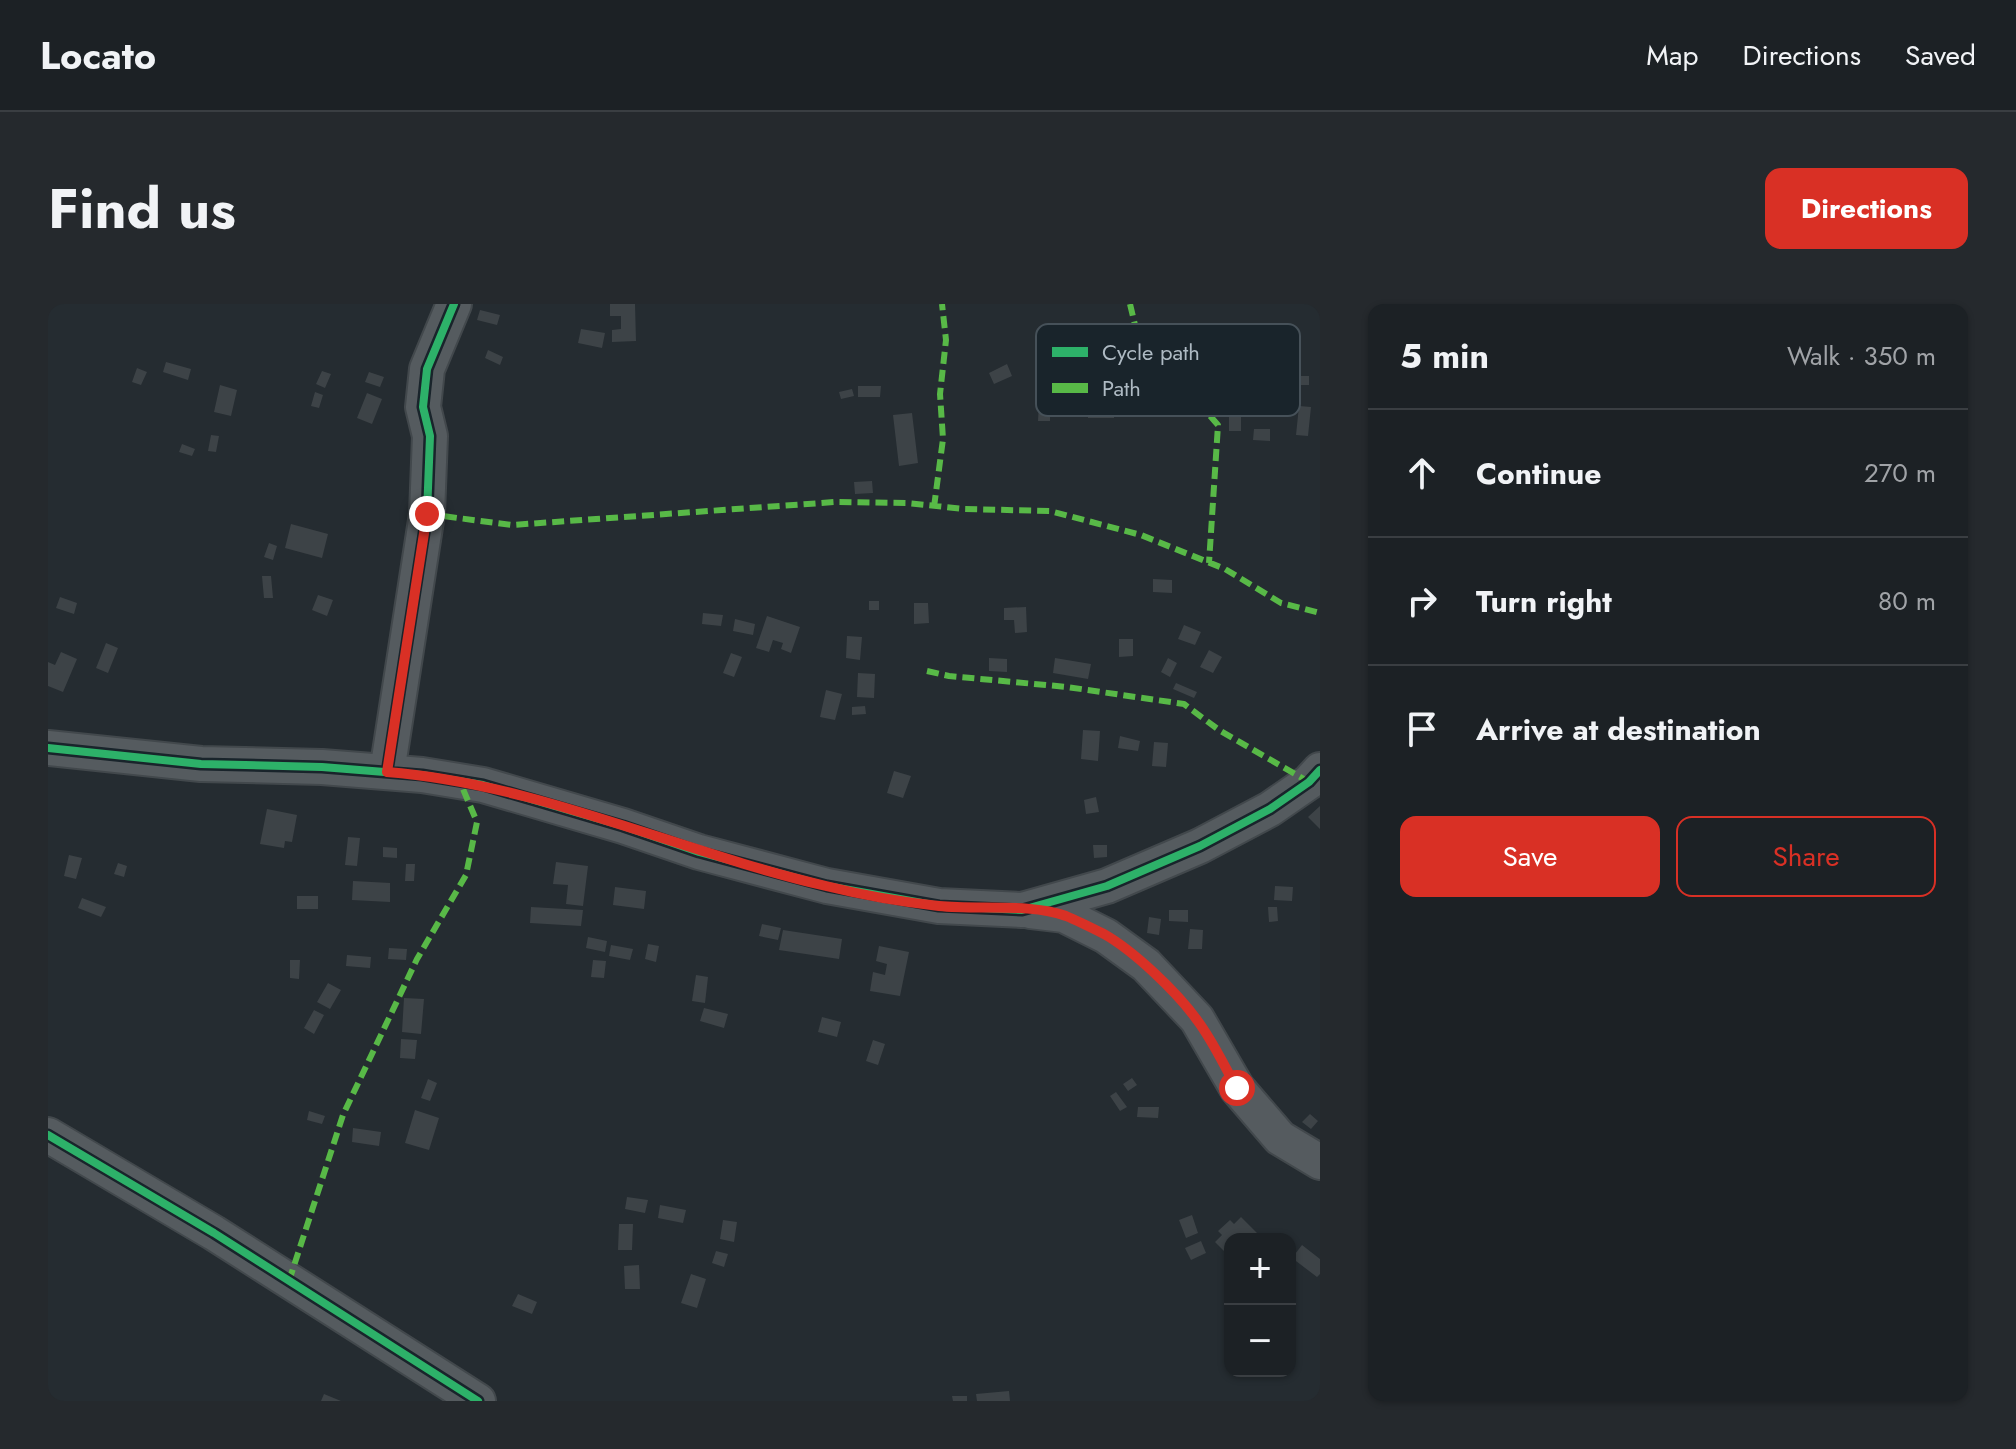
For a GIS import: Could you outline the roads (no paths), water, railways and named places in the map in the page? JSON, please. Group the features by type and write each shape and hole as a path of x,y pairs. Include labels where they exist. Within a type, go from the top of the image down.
{"street":[{"path":"387,772 427,514 430,436 423,407 427,369 454,304"},
{"path":"48,748 201,764 387,772 483,785 699,852 827,886 939,906 1064,915 1106,936 1146,965 1197,1019 1237,1088 1280,1138 1320,1162"},
{"path":"1022,910 1107,886 1200,846 1270,809 1309,782 1320,770"},
{"path":"48,1135 214,1233 478,1401"}]}
